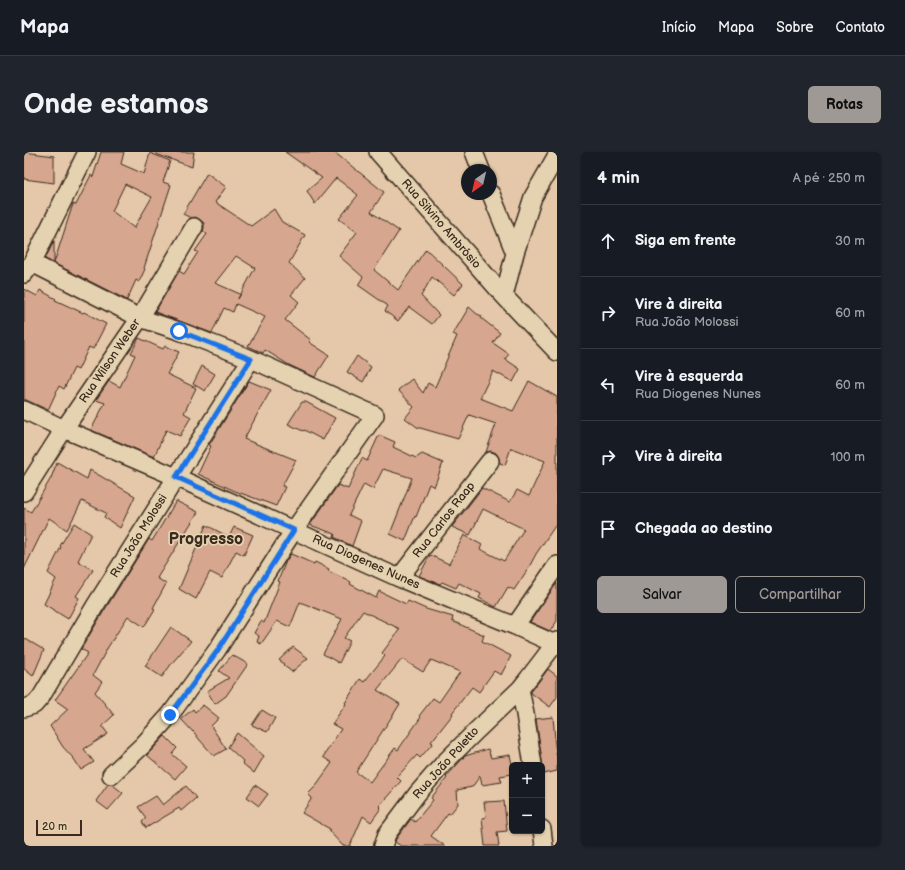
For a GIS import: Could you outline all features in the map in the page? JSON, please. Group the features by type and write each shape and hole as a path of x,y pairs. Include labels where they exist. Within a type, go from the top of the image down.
{"street":[{"path":"87,152 28,268 140,318 179,331 251,359 375,414 294,530 218,650 170,715 111,775"},
{"name":"Rua Silvino Ambrósio","path":"378,152 504,296 557,352"},
{"path":"474,152 479,164"},
{"path":"504,296 515,253 533,197 557,155"},
{"path":"493,200 515,253"},
{"name":"Rua Wilson Weber","path":"24,492 64,429 140,318 194,227"},
{"name":"Rua João Molossi","path":"24,708 34,705 41,697 95,606 251,359"},
{"name":"Rua Diogenes Nunes","path":"24,410 399,578 556,643"},
{"name":"Rua Carlos Raap","path":"399,578 490,461"},
{"path":"515,626 557,565"},
{"name":"Rua João Poletto","path":"383,846 387,834 417,794 443,764 520,689 556,643"},
{"path":"520,689 533,762"},
{"path":"543,834 544,846"}],"building":[{"path":"24,152 54,156 54,183 24,179"},
{"path":"101,152 124,152 121,164 144,174 150,153 170,161 163,182 171,185 144,268 145,269 139,282 136,280 127,300 45,259 54,241 54,263 73,204 76,205 91,175 93,177","holes":["125,184 152,197 134,228 112,211"]},
{"path":"156,152 194,152 192,167 156,154"},
{"path":"285,152 334,152 384,192 371,212 399,231 374,270 398,290 426,249 463,284 454,295 432,277 421,296 439,315 432,324 409,307 398,321 385,311 388,306 358,285 363,277 339,256 357,232 339,219 358,195 336,178 315,204 307,191 322,178"},
{"path":"207,173 226,187 215,202 251,226 274,209 282,222 305,235 289,263 305,278 291,295 299,302 285,320 311,340 309,342 329,355 315,377 289,365 265,350 263,353 248,346 265,317 236,304 233,312 224,308 212,333 155,312 179,271 184,274 198,252 195,251 207,234 203,231 204,223 195,217 191,218 183,214","holes":["236,256 255,268 238,299 240,294 215,283"]},
{"path":"24,289 37,296 40,290 56,299 55,300 83,313 84,312 106,324 93,349 89,347 78,370 74,368 64,389 59,386 48,410 24,399"},
{"path":"469,307 477,314 482,316 481,318 500,333 493,343 509,354 505,359 520,369 513,382 493,371 480,398 513,411 529,381 557,397 557,523 514,590 508,587 496,607 479,598 481,594 459,583 456,588 442,582 440,584 419,576 430,555 449,564 464,535 482,545 480,549 504,561 524,529 483,509 470,535 452,527 482,488 510,502 517,490 529,496 545,461 511,448 505,465 500,463 496,453 491,451 486,452 496,424 469,415 458,439 417,427 405,418 414,407 398,390 412,379 423,393 428,383 435,387 457,336 453,334"},
{"path":"139,338 163,349 165,346 179,352 167,374 196,388 184,413 191,417 180,436 166,430 154,457 91,430 105,403 96,400 109,381 120,387 135,355 131,353"},
{"path":"357,356 371,367 363,382 347,372"},
{"path":"202,366 215,374 205,391 193,384"},
{"path":"249,381 271,390 244,439 296,460 282,486 285,487 276,506 235,491 198,474 211,446 209,445"},
{"path":"302,402 306,402 335,418 323,440 288,424"},
{"path":"379,435 395,442 393,447 416,458 422,454 443,463 434,487 429,484 405,541 390,534 412,478 383,469 373,489 364,484 349,515 361,521 352,546 334,537 335,534 310,525 338,485 348,489 362,458 367,461"},
{"path":"57,462 87,479 90,470 135,496 120,528 104,517 106,513 82,501 67,530 49,518 24,569 24,508 31,512 51,478"},
{"path":"176,501 198,512 157,578 166,584 153,608 155,609 144,627 128,616 108,647 93,675 102,682 95,692 114,715 102,726 108,734 84,749 94,762 81,770 74,759 63,747 50,726 68,709 55,700 88,653 81,649 104,611 149,539 152,541"},
{"path":"74,523 91,534 78,561 93,570 76,596 79,598 68,619 44,604 56,579 48,573 61,547 60,546"},
{"path":"206,525 229,537 234,527 253,535 244,555 236,551 222,578 210,572 196,599 179,589"},
{"path":"291,554 314,564 315,562 376,598 379,591 406,604 408,601 426,609 453,617 452,621 484,635 482,641 511,656 501,675 494,671 479,692 472,687 431,742 433,743 420,758 417,755 397,777 401,781 379,806 381,808 371,822 363,816 350,846 343,846 329,831 330,829 302,813 312,798 308,794 332,763 323,757 341,729 332,724 346,704 345,703 360,679 364,682 385,656 382,653 400,629 363,611 344,638 350,641 339,663 323,654 342,619 300,602 290,627 277,621 261,644 257,642 259,636 254,633 261,621 264,623 280,582 278,581 286,561","holes":["402,659 423,672 431,660 460,672 439,702 433,698 419,716 421,717 398,750 395,748 370,782 356,772 400,704 377,690"]},
{"path":"557,583 557,621 550,631 530,622"},
{"path":"171,627 191,641 162,677 145,666"},
{"path":"24,638 44,650 33,676 24,669"},
{"path":"293,647 308,658 292,672 279,660"},
{"path":"232,655 248,664 226,696 215,704 207,691 229,678 219,671"},
{"path":"548,669 557,676 557,697 550,707 531,693"},
{"path":"203,705 219,718 211,726 226,749 214,756 181,719 193,709 195,712"},
{"path":"262,710 275,718 267,732 252,725"},
{"path":"553,717 557,771 545,774 545,762 542,762 536,719"},
{"path":"237,733 264,756 254,773 242,763 243,761 228,747"},
{"path":"165,736 177,748 172,754 186,766 175,779 147,755"},
{"path":"488,749 491,758 510,755 512,762 509,762 509,774 500,776 502,782 482,785 480,776 472,787 457,790 458,804 450,814 448,813 431,836 445,846 401,846 395,842 411,819 415,822 433,800 431,798 447,778 446,777 465,756"},
{"path":"108,784 113,785 123,793 108,810 96,801"},
{"path":"255,785 268,794 259,806 247,797"},
{"path":"186,786 196,798 181,811 179,808 146,828 142,822 146,818 138,807 156,796 163,805"},
{"path":"504,801 507,831 497,832 499,846 485,846 482,818 486,817 484,802"}],"district":[{"name":"Progresso","path":"206,539"}],"route":[{"path":"170,715 218,650 294,530 176,477 251,359 179,331"}]}
